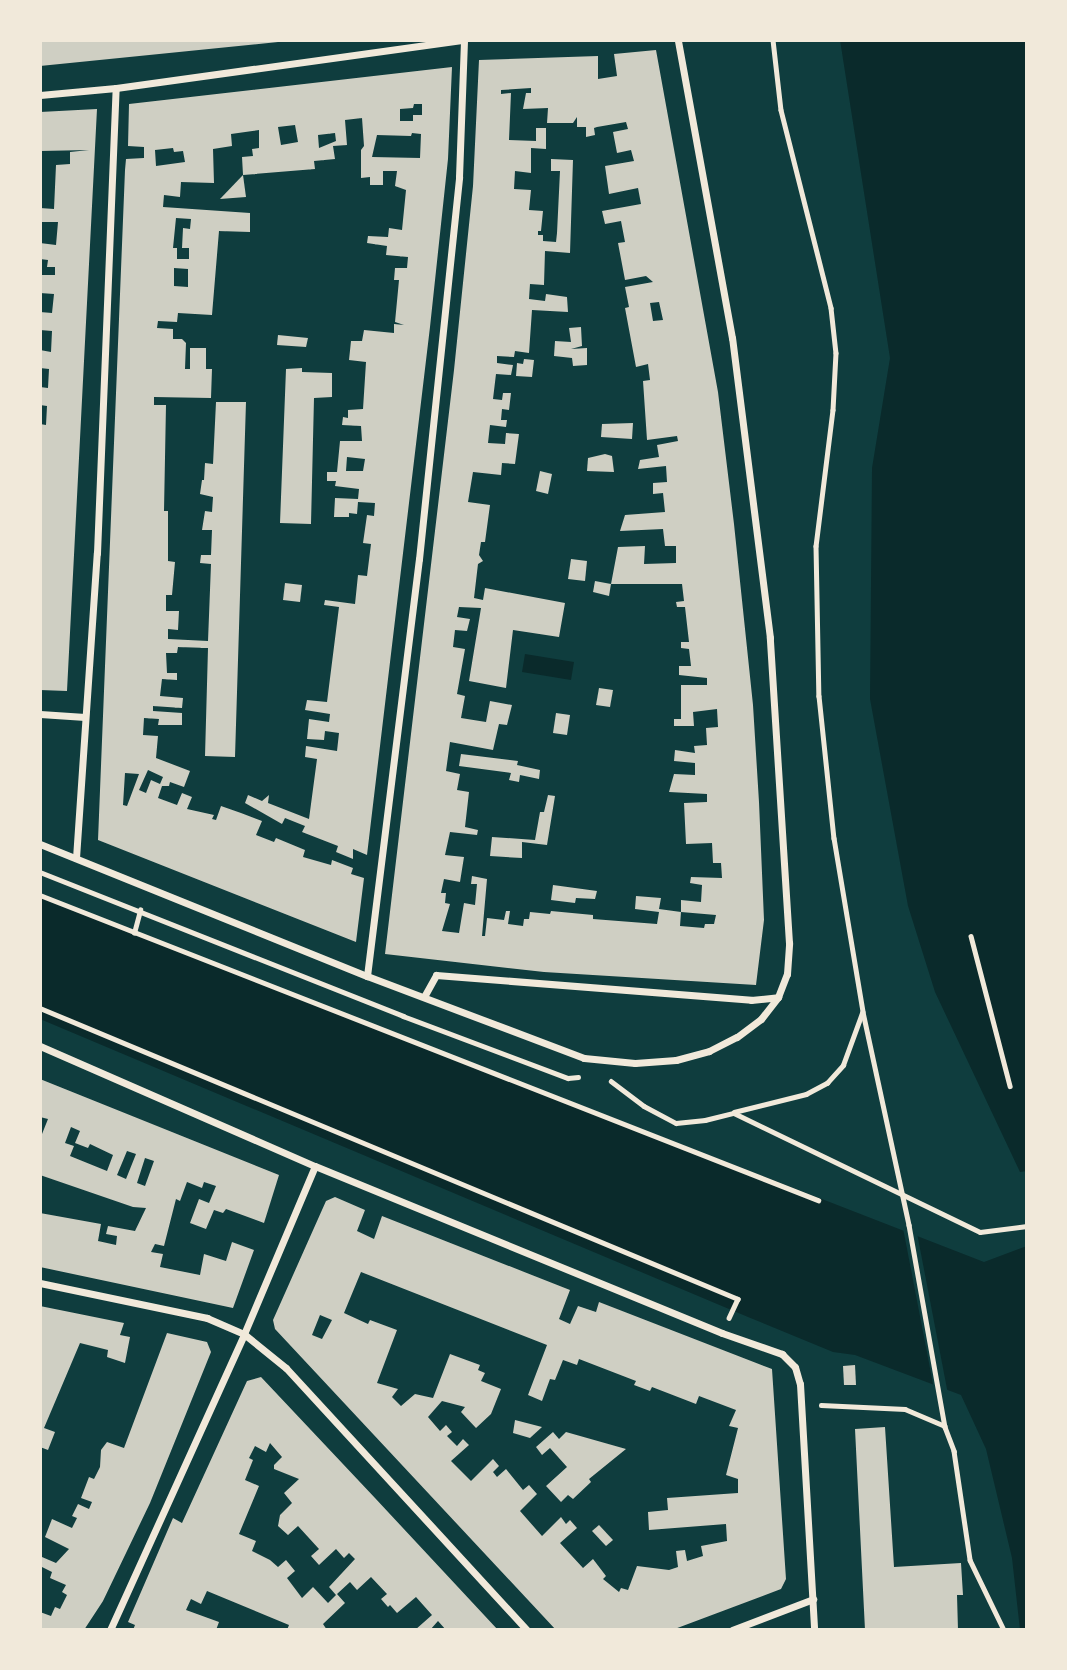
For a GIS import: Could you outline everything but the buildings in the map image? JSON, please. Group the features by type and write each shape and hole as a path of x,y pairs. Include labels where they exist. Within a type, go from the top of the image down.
{"street":[{"path":"40,95 116,88 464,40 459,177 419,559 367,975"},
{"path":"40,844 367,975 584,1058 635,1063 676,1060 709,1051 737,1037 761,1019 778,997 787,974 789,943 770,638 732,338 678,40"},
{"path":"76,858 97,553 116,88"},
{"path":"40,714 85,717"},
{"path":"425,995 436,975 751,1000 778,997"},
{"path":"40,1046 315,1166 722,1333 782,1353 795,1367 802,1404 814,1630"},
{"path":"110,1630 244,1334 315,1166"},
{"path":"40,1283 207,1318 244,1334 286,1368 527,1630"},
{"path":"732,1630 813,1599"}],"path":[{"path":"773,40 781,110 831,307 836,353 833,410 816,546 819,696 834,838 863,1012 906,1211 943,1403 945,1427 954,1451 970,1560 1004,1630"},
{"path":"134,933 147,885"},
{"path":"40,895 818,1200"},
{"path":"971,936 1010,1086"},
{"path":"40,1008 738,1299"},
{"path":"612,1081 644,1106 676,1123 705,1120 806,1094 827,1083 843,1065 863,1012"},
{"path":"733,1113 980,1232 1027,1226"},
{"path":"802,1404 905,1409 945,1427"}],"water":[{"path":"840,40 1027,40 1027,1171 1020,1172 935,992 908,906 870,699 872,468 890,358"},
{"path":"525,654 574,662 571,680 522,672"},
{"path":"40,895 984,1262 1027,1246 1027,1630 1020,1630 1012,1558 986,1449 961,1395 855,1355 833,1352 40,1019"}],"pier":[{"path":"903,1228 917,1233 948,1394 934,1389"}]}
